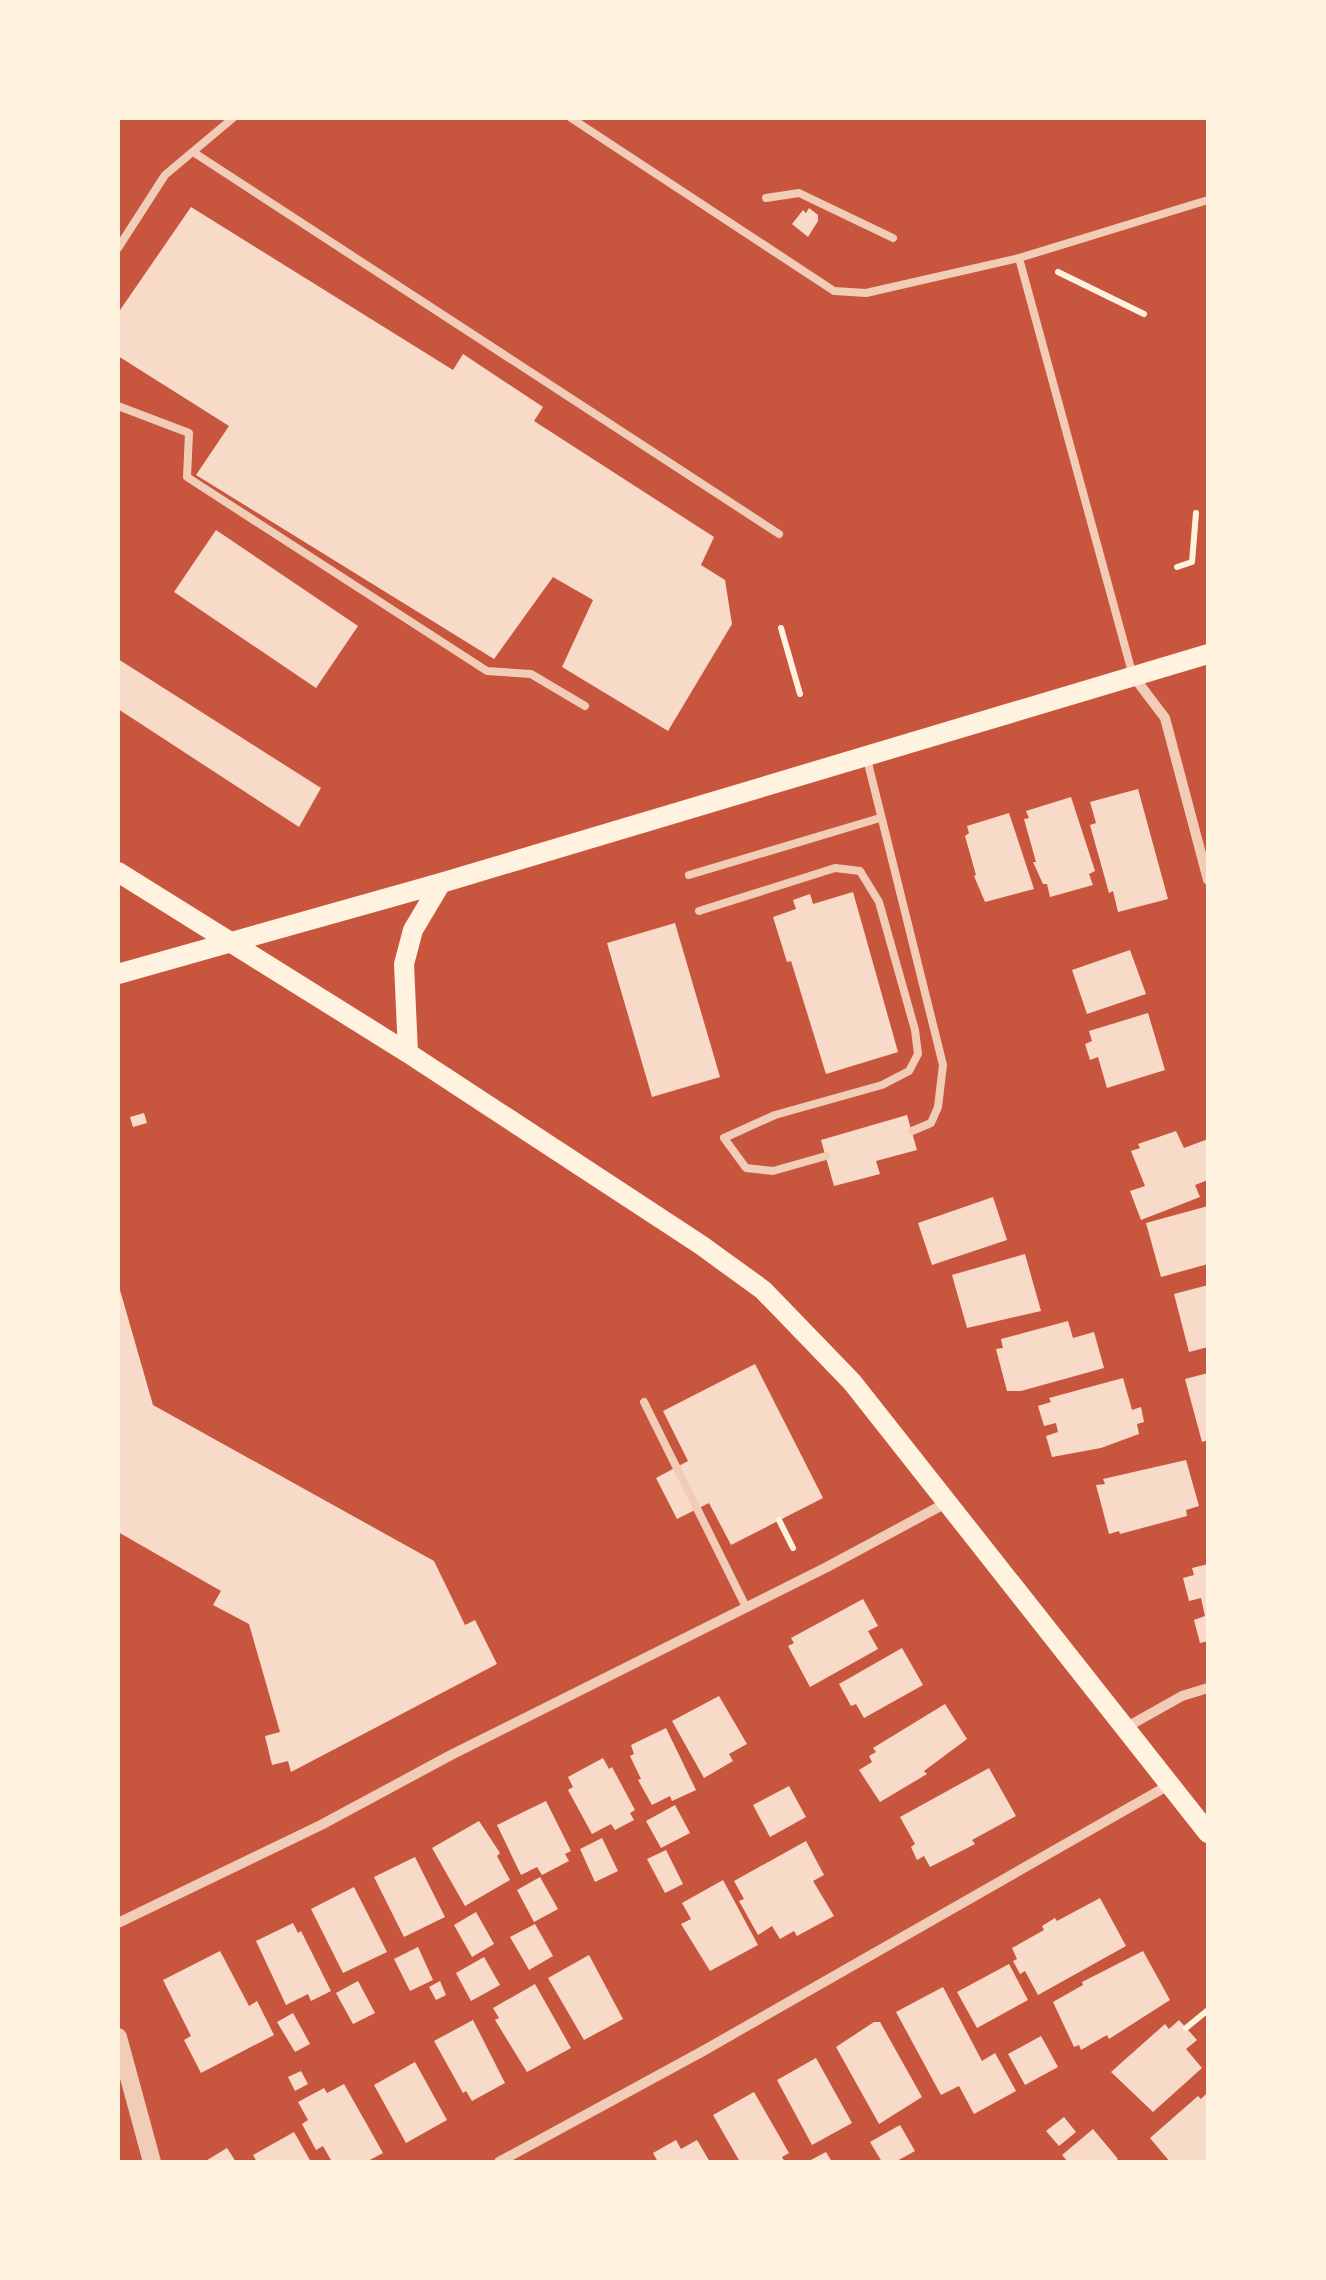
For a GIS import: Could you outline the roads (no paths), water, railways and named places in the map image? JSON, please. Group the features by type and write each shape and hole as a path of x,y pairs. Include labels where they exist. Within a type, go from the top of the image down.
{"main road":[{"path":"118,974 441,883 1208,654"},
{"path":"118,872 408,1054 764,1290 852,1382 1208,1833"},
{"path":"408,1054 404,964 413,930 441,883"}],"street":[{"path":"1133,676 1165,718 1208,880"},
{"path":"118,1923 321,1825 946,1502"},
{"path":"1124,1728 1182,1696 1208,1688"},
{"path":"499,2162 1170,1784"},
{"path":"118,2036 152,2162"}],"lane":[{"path":"118,248 165,176 233,118"},
{"path":"570,118 834,291 866,293 1019,258 1208,200"},
{"path":"194,152 779,534"},
{"path":"766,198 799,193 893,238"},
{"path":"1019,258 1133,676"},
{"path":"118,406 190,433 187,478 488,671 531,674 584,706"},
{"path":"866,754 943,1065 938,1107 931,1124 912,1131"},
{"path":"689,875 880,818"},
{"path":"698,911 835,868 860,872 879,902 915,1030 918,1054 909,1072 882,1085 775,1115 724,1138 746,1168 773,1171 826,1156"},
{"path":"644,1402 746,1607"}]}
